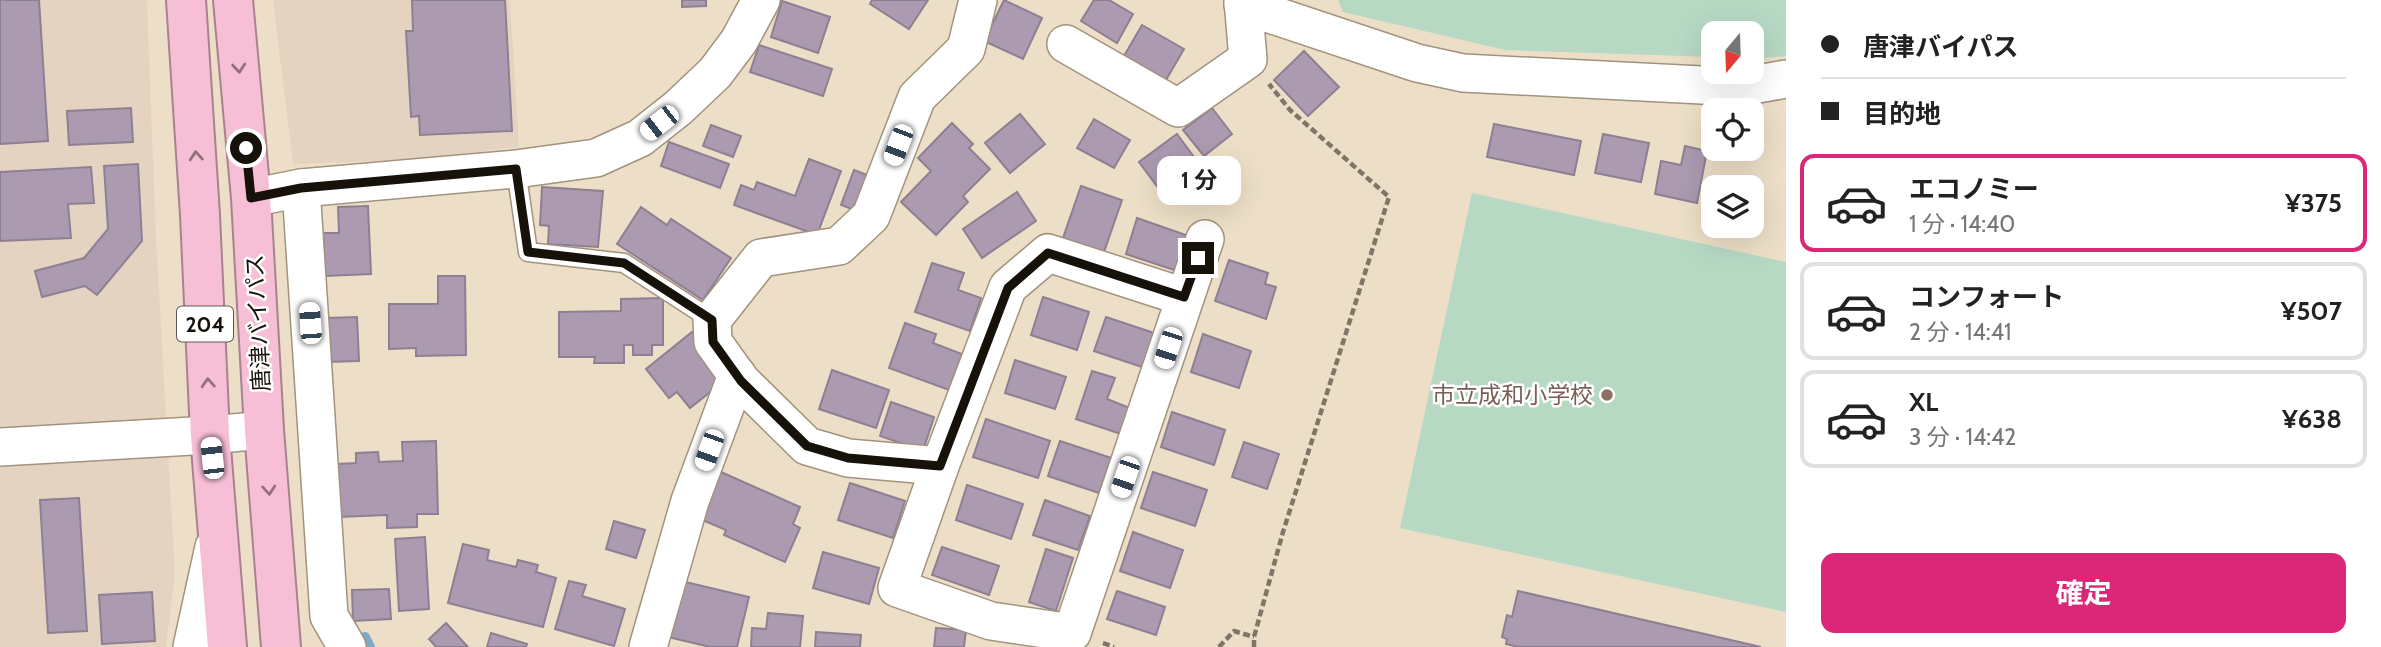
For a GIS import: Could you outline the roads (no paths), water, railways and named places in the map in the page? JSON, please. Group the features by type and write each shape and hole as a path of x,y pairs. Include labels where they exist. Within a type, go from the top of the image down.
{"highway":[{"name":"204","path":"186,0 200,215 210,435 227,647"},
{"name":"唐津バイパス","path":"233,0 251,198 264,430 281,647"}],"street":[{"path":"251,198 301,188 516,169 596,158 640,138 715,73 739,41 761,0"},
{"path":"940,466 848,458 807,446 737,375 713,342 712,320 761,258 839,246 871,216 917,97 966,49 978,0"},
{"path":"1066,44 1178,108 1248,59 1243,3 1417,63 1463,73 1741,88 1786,79"},
{"path":"301,188 329,616 347,647"},
{"path":"1184,297 1048,253 1008,288 897,588 989,634 1073,633 1205,239"},
{"path":"648,647 690,501 737,375"},
{"path":"0,447 264,430"},
{"path":"192,647 219,525"}],"lane":[{"path":"516,169 528,252 624,263 712,320"}],"waterway":[{"path":"365,637 370,647"}],"place":[{"name":"市立成和小学校","path":"1607,395"}]}
